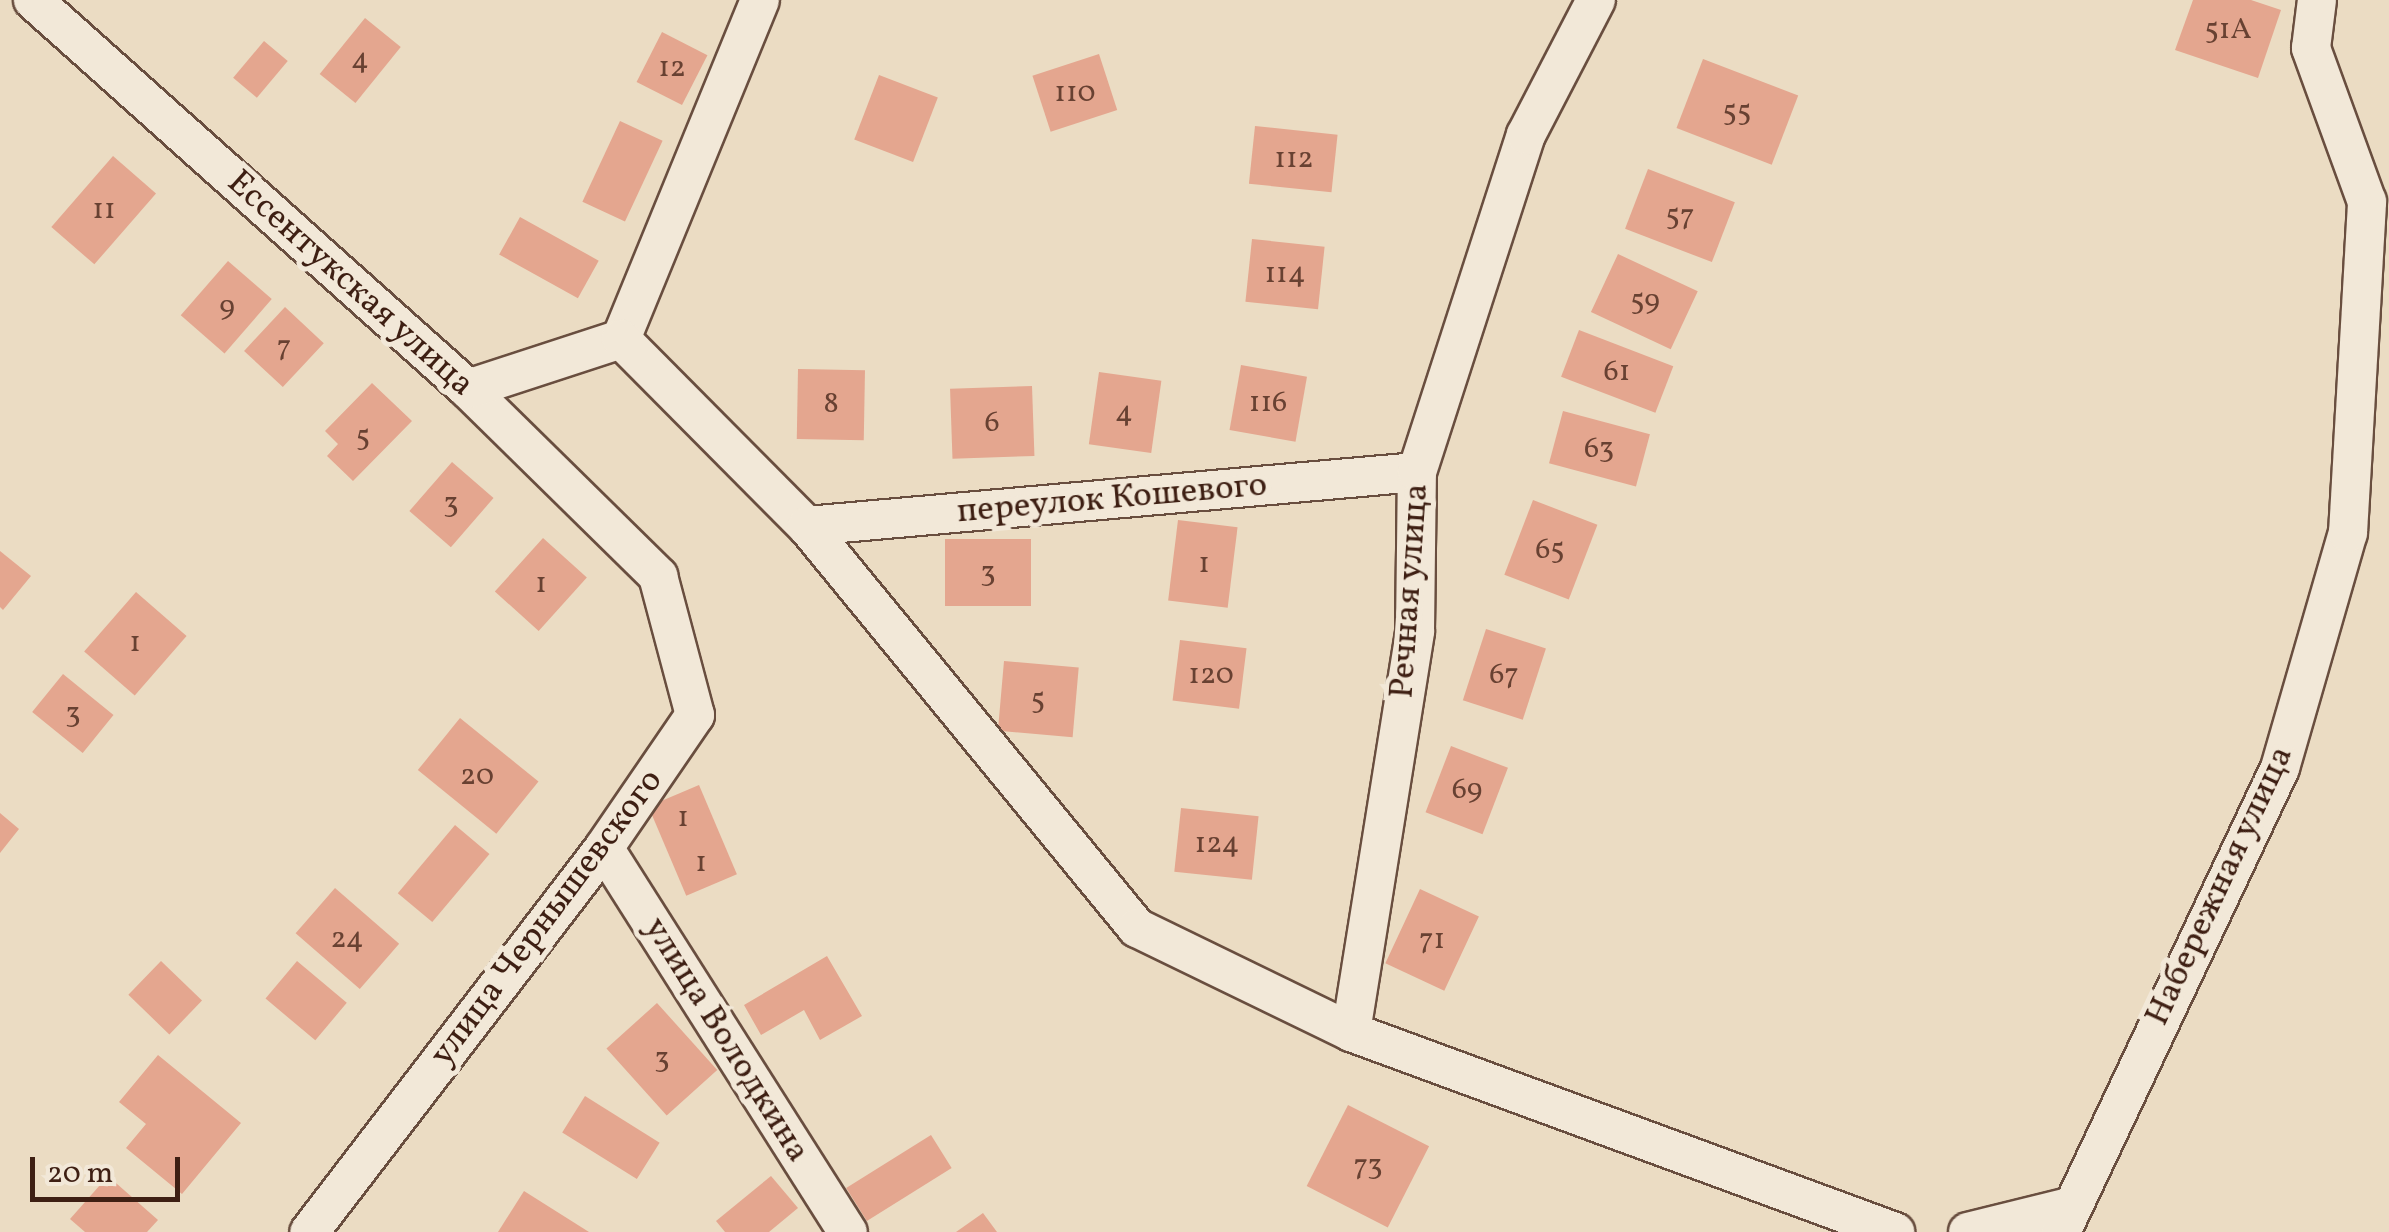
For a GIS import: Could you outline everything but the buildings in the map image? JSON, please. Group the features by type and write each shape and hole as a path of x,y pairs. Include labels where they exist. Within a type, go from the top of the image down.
{"street":[{"name":"Ессентукская улица","path":"34,0 468,390 658,576"},
{"path":"468,390 621,339 760,0"},
{"name":"Речная улица","path":"1351,1032 1415,631 1417,472 1526,135 1596,0"},
{"name":"Набережная улица","path":"2065,1220 2280,768 2348,532 2378,196 2310,48 2317,0"},
{"path":"621,339 807,526 1137,928 1351,1032 1895,1232"},
{"name":"переулок Кошевого","path":"807,526 1417,472"},
{"name":"улица Чернышевского","path":"309,1232 604,848 695,716 658,576"},
{"name":"улица Володкина","path":"604,848 848,1232"},
{"path":"1968,1232 2065,1220"}]}
